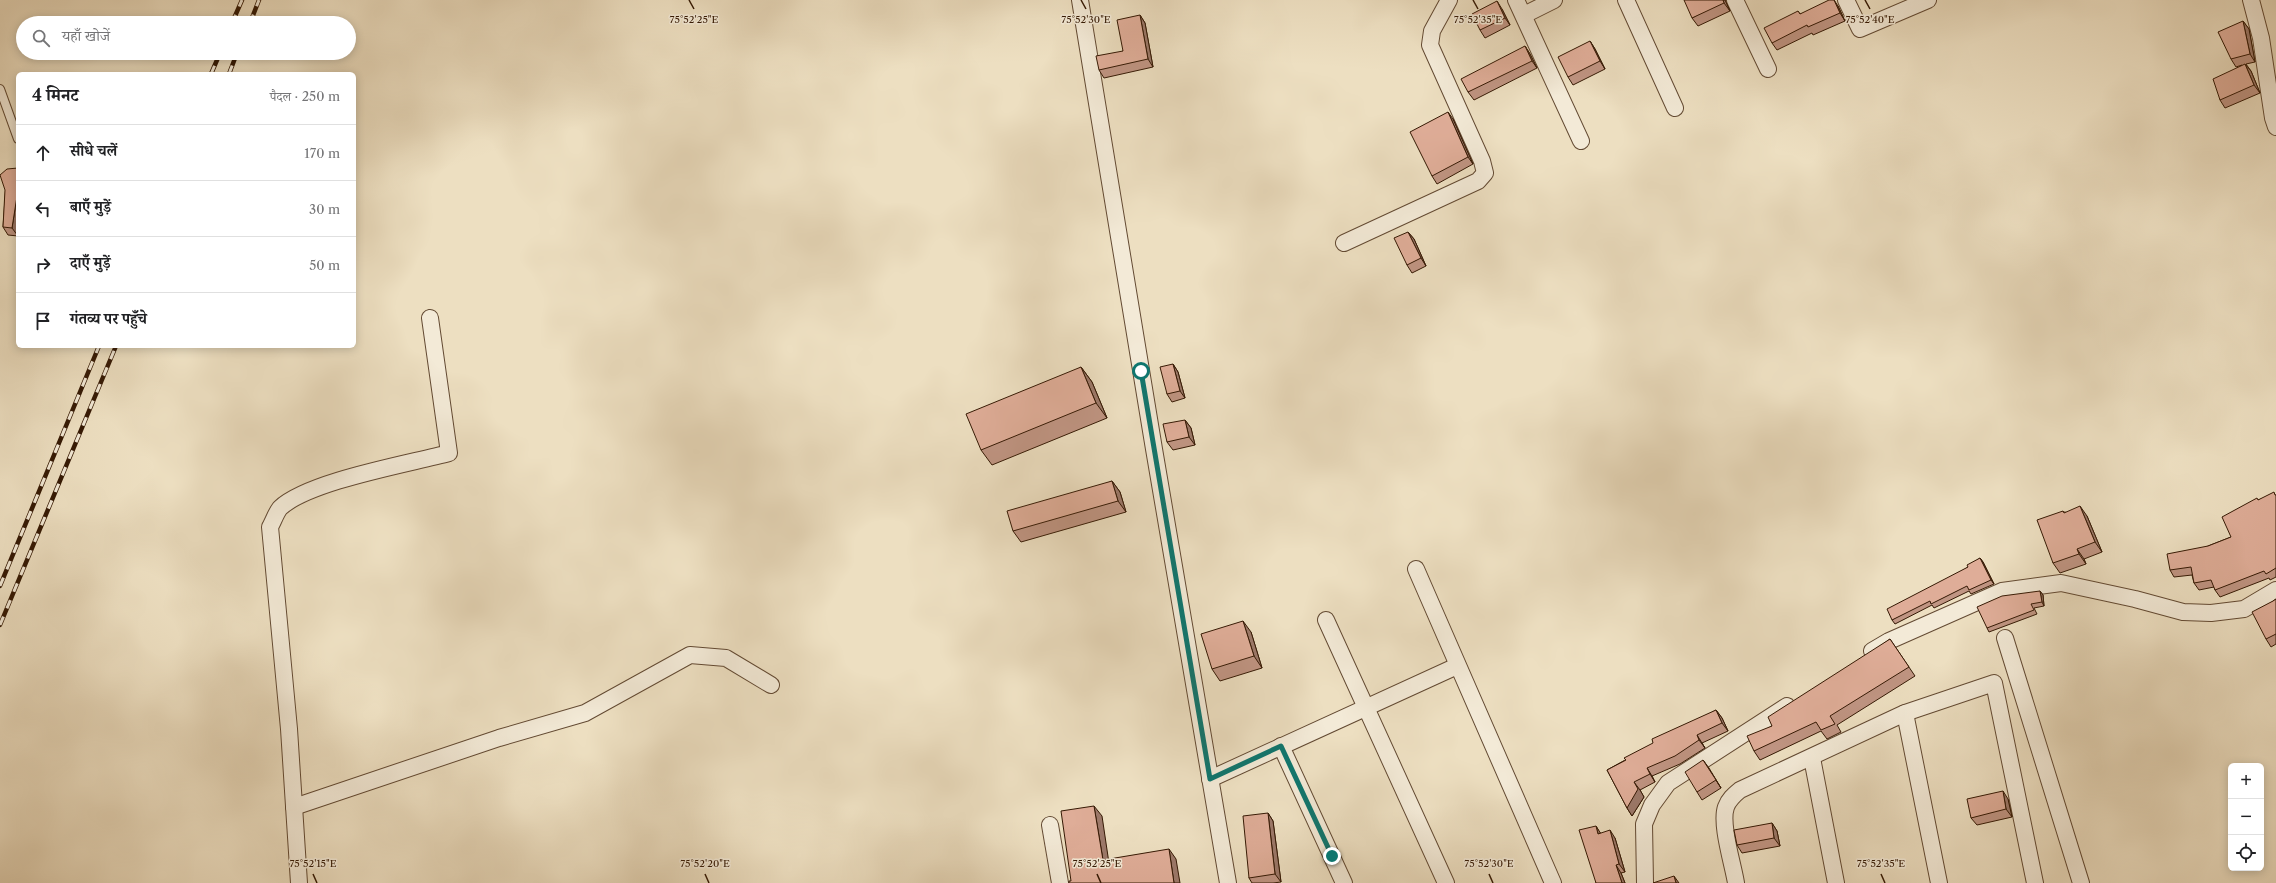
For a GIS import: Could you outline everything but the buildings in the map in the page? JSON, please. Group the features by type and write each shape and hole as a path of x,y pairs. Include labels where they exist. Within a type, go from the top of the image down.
{"street":[{"path":"1080,0 1228,883"},
{"path":"1344,243 1478,181 1485,173 1482,161 1430,44 1432,31 1449,0"},
{"path":"1516,0 1582,141"},
{"path":"1524,15 1554,0"},
{"path":"1626,0 1675,108"},
{"path":"1735,0 1768,69"},
{"path":"1846,0 1860,29 1928,0"},
{"path":"2251,0 2261,38 2270,103 2276,127"},
{"path":"299,883 270,527 280,509 295,498 323,486 449,453 430,318"},
{"path":"1416,570 1553,883"},
{"path":"1862,658 1889,641 2002,591 2060,583 2135,599 2183,612 2211,613 2244,609 2276,590"},
{"path":"1326,620 1446,883"},
{"path":"2005,638 2081,883"},
{"path":"294,807 499,738 586,713 690,655 726,658 771,685"},
{"path":"1210,779 1457,666"},
{"path":"1736,883 1724,819 1726,808 1730,799 1740,790 1812,758 1905,713 2017,676"},
{"path":"1994,683 2035,883"},
{"path":"1645,883 1644,824 1652,805 1668,783 1802,696"},
{"path":"1905,713 1939,883"},
{"path":"1281,746 1344,883"},
{"path":"1812,758 1836,883"},
{"path":"1050,825 1060,883"}],"lane":[{"path":"0,89 16,133"}],"railway":[{"path":"235,16 242,0"},
{"path":"253,16 259,0"},
{"path":"212,72 217,60"},
{"path":"230,72 234,60"},
{"path":"0,586 98,348"},
{"path":"0,625 115,348"}],"route":[{"path":"1141,371 1210,779 1281,746 1332,856"}]}
